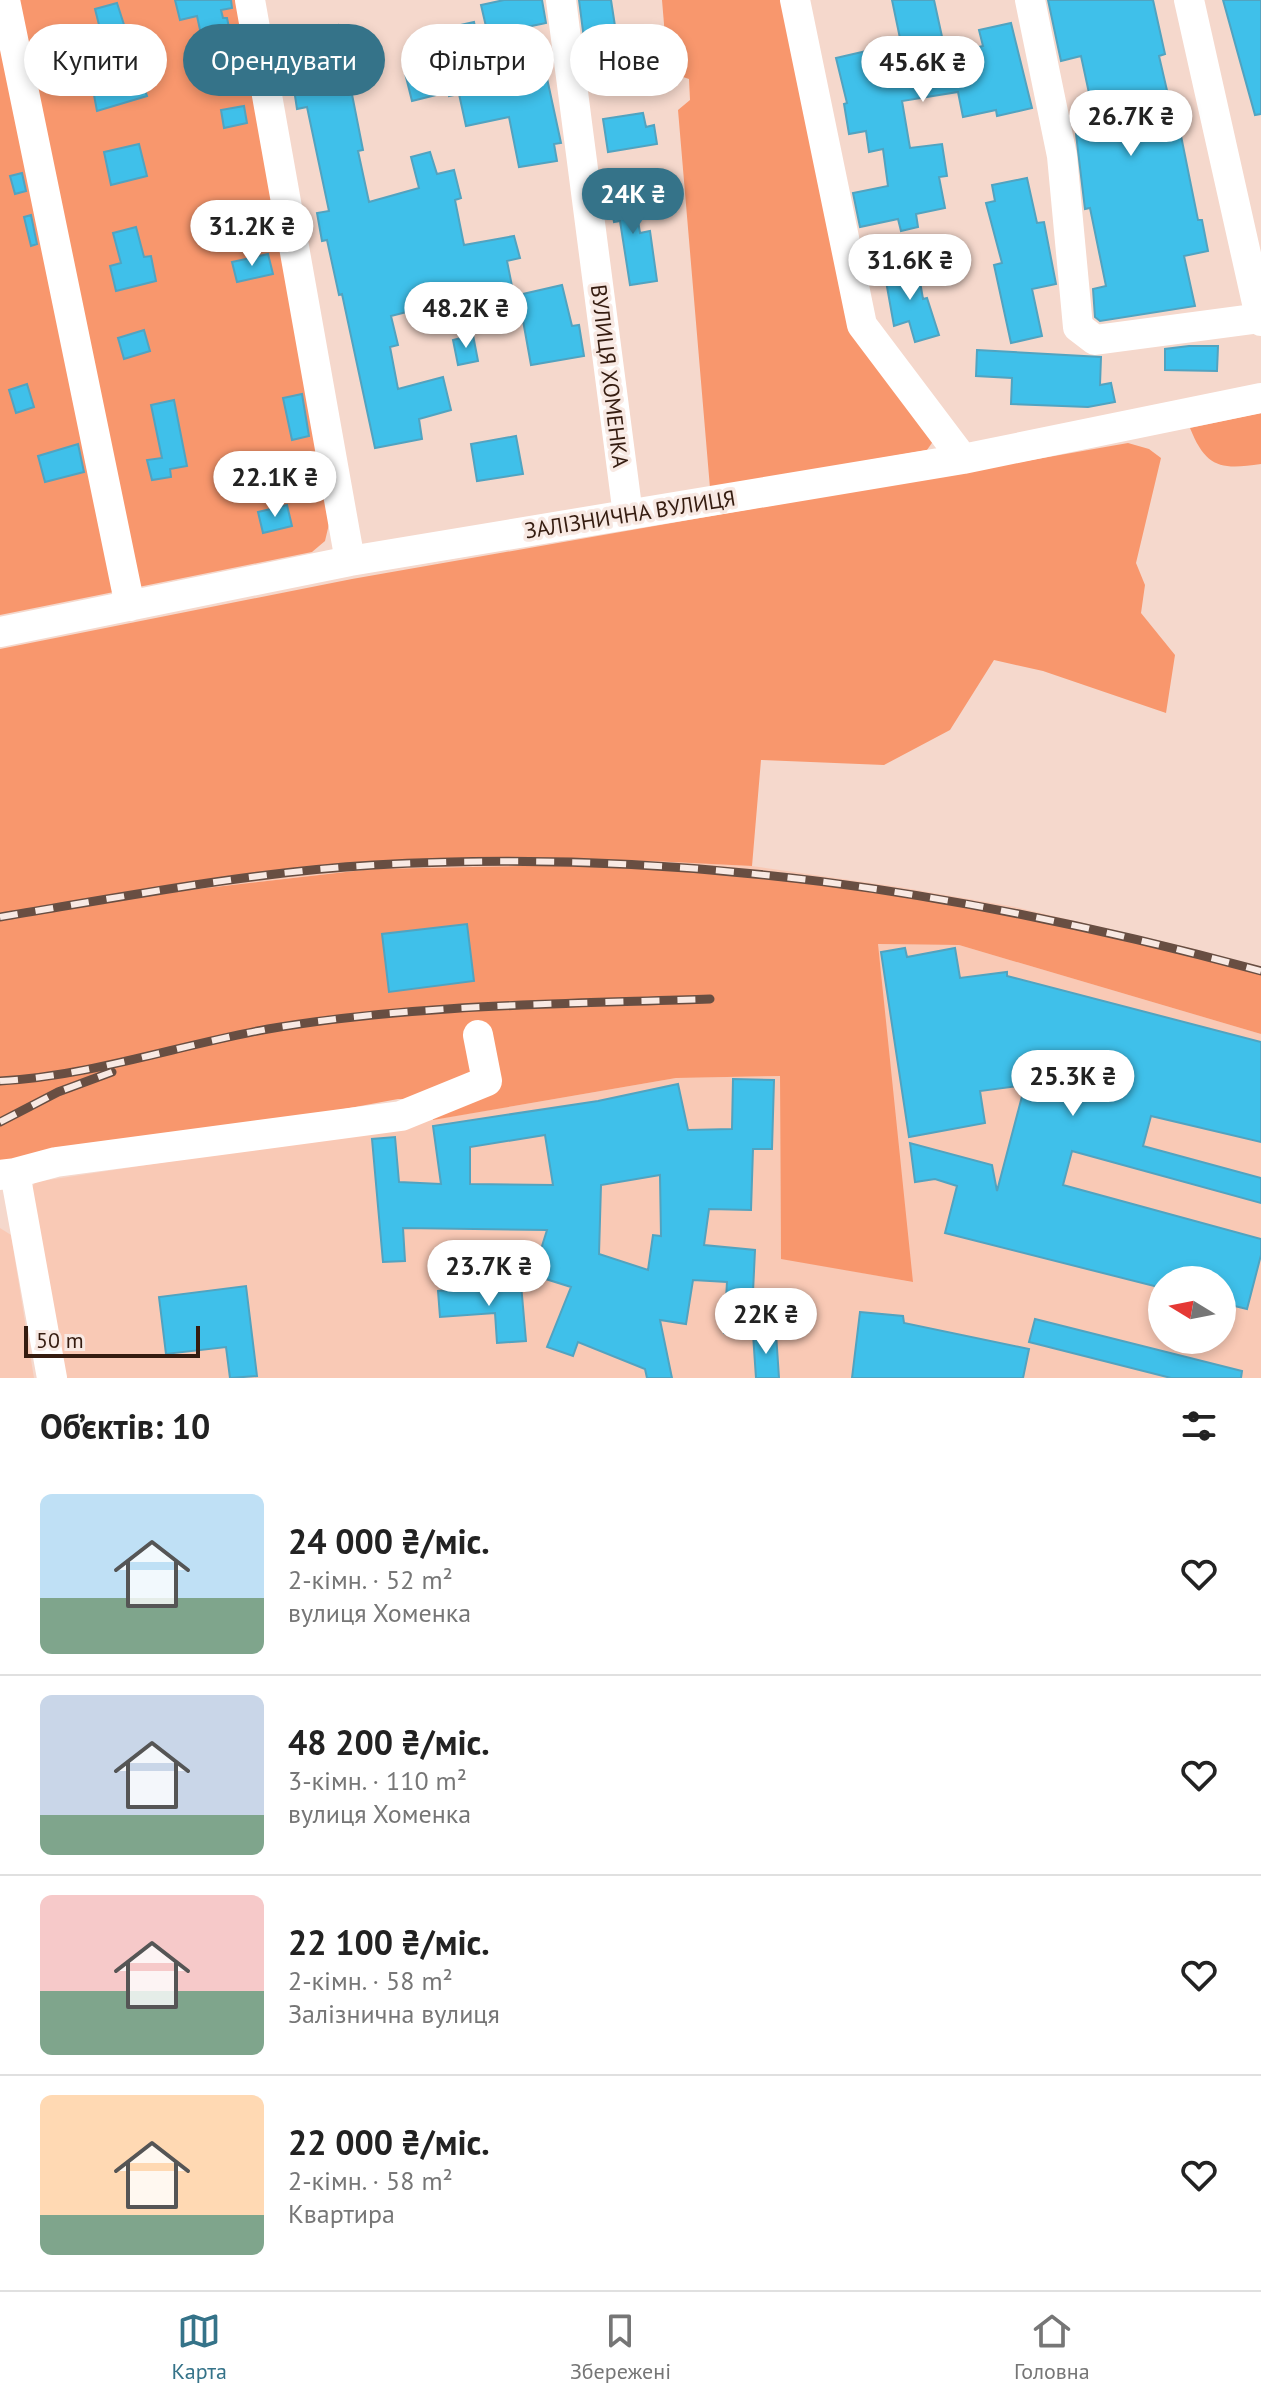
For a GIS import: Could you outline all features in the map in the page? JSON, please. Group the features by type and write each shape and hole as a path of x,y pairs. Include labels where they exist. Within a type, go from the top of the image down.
{"street":[{"path":"5,0 130,606"},
{"path":"250,0 350,561"},
{"name":"ВУЛИЦЯ ХОМЕНКА","path":"561,0 628,515"},
{"path":"795,0 862,325 963,459"},
{"path":"1030,0 1062,156 1078,327 1095,340 1261,319 1189,0"},
{"name":"ЗАЛІЗНИЧНА ВУЛИЦЯ","path":"0,632 350,561 963,459 1261,398"},
{"path":"52,1378 7,1174 56,1162 401,1116 487,1081 478,1035"}],"shaded area":[{"path":"0,0 244,0 248,24 183,24 183,96 260,96 329,524 325,541 312,552 0,615"},
{"path":"662,0 787,0 856,329 934,440 927,450 710,488 678,110 690,100 688,24 664,24"},
{"path":"1261,413 1261,464 1235,467 1216,463 1202,451 1190,428"},
{"path":"1128,443 1149,449 1161,458 1136,563 1145,585 1141,613 1175,655 1166,713 1043,671 994,660 950,730 884,765 761,760 752,866 563,858 374,862 233,876 0,914 0,649 352,579"},
{"path":"565,856 752,866 899,887 1015,907 1190,948 1261,967 1261,974 1015,915 897,893 750,875 565,865 372,869 146,895 0,920 0,914 144,890 372,862"},
{"path":"565,865 706,872 817,884 945,903 1135,942 1261,974 1261,1034 959,945 878,944 913,1282 781,1259 780,1076 676,1078 433,1120 427,1099 398,1099 156,1144 0,1164 0,920 146,895 372,869"},
{"path":"877,944 959,945 1261,1034 1261,1378 62,1378 30,1191 35,1182 368,1131 676,1078 780,1076 781,1258 912,1282"},
{"path":"0,1228 11,1235 34,1378 0,1378"}],"building":[{"path":"175,0 231,0 232,8 221,10 228,24 199,24 197,16 180,20"},
{"path":"504,0 542,0 546,23 485,24 481,5"},
{"path":"579,0 611,0 615,24 582,24"},
{"path":"892,0 934,0 946,55 983,46 979,30 1011,23 1032,108 997,116 996,110 963,117 958,92 902,101 910,148 942,144 947,176 939,177 945,208 916,214 918,227 901,231 898,219 860,227 853,193 888,186 883,149 869,152 866,131 849,134 844,104 847,103 836,58 901,43"},
{"path":"1048,0 1153,0 1165,54 1159,56 1172,112 1176,111 1198,220 1202,220 1208,251 1184,256 1195,306 1100,321 1095,317 1093,289 1106,286 1090,208 1085,209 1076,134 1095,129 1092,107 1081,56 1061,61"},
{"path":"1223,0 1261,0 1261,114 1255,115"},
{"path":"117,3 124,24 99,24 95,9"},
{"path":"94,96 147,96 97,111"},
{"path":"295,96 352,96 363,150 358,151 369,202 419,188 411,157 430,152 437,174 454,170 461,198 455,200 464,245 514,236 520,258 507,261 514,296 562,285 572,326 579,325 584,356 531,365 522,315 469,326 460,285 423,294 426,307 391,316 398,345 390,347 398,389 443,377 451,410 419,419 422,439 375,448 342,294 339,295 327,240 322,241 317,213 329,211 307,107 297,109"},
{"path":"411,96 432,96 412,101"},
{"path":"459,96 551,96 561,143 554,144 557,161 519,167 509,117 466,126"},
{"path":"244,106 247,123 224,128 221,110"},
{"path":"643,113 646,127 654,125 657,144 608,152 603,119"},
{"path":"139,144 147,176 111,185 104,152"},
{"path":"22,173 26,191 15,194 10,176"},
{"path":"1027,178 1037,223 1044,222 1056,284 1032,289 1042,336 1011,343 994,265 1002,263 986,203 995,201 992,185"},
{"path":"632,184 640,233 650,231 657,281 630,285 620,221 614,222 608,188"},
{"path":"31,215 37,244 31,246 24,217"},
{"path":"270,216 275,243 256,248 250,220"},
{"path":"136,227 144,257 151,256 156,281 116,291 110,266 121,263 113,233"},
{"path":"268,254 273,274 237,282 232,262"},
{"path":"917,264 923,299 927,298 939,335 915,342 909,321 894,326 884,270"},
{"path":"144,330 150,351 124,359 118,338"},
{"path":"473,335 478,361 458,365 453,340"},
{"path":"1218,346 1217,371 1165,370 1165,349"},
{"path":"977,350 1101,357 1100,385 1111,383 1115,402 1088,407 1011,404 1012,378 976,376"},
{"path":"27,384 34,407 16,413 9,390"},
{"path":"302,394 309,436 292,440 283,398"},
{"path":"174,400 187,466 170,469 171,477 152,480 147,460 162,458 151,405"},
{"path":"516,436 523,474 477,481 471,444"},
{"path":"78,444 84,472 45,482 38,456"},
{"path":"287,505 292,526 263,533 258,512"},
{"path":"467,924 474,981 389,992 382,934"},
{"path":"905,948 907,957 955,948 960,978 1007,972 1007,976 1261,1042 1261,1142 1151,1116 1143,1146 1261,1178 1261,1203 1072,1151 1063,1185 1261,1239 1261,1255 1247,1309 1236,1306 1236,1266 1148,1266 1148,1284 945,1233 957,1186 935,1179 915,1182 910,1143 992,1165 997,1191 1025,1085 980,1091 985,1123 909,1137 881,952"},
{"path":"733,1079 774,1080 772,1149 753,1149 751,1210 709,1209 704,1245 755,1250 751,1334 724,1333 727,1282 693,1280 686,1324 660,1320 672,1378 647,1378 645,1369 578,1342 573,1356 547,1347 571,1287 533,1275 547,1230 403,1228 405,1261 383,1262 372,1139 395,1137 399,1182 441,1184 433,1126 598,1101 678,1084 688,1130 732,1129","holes":["545,1135 553,1185 470,1184 470,1147","660,1175 661,1236 653,1235 648,1270 599,1254 601,1185"]},
{"path":"521,1284 526,1341 497,1343 495,1313 440,1317 438,1291"},
{"path":"246,1286 257,1376 230,1378 226,1347 166,1354 159,1297"},
{"path":"860,1312 903,1316 904,1323 1029,1349 1023,1378 852,1378"},
{"path":"1035,1319 1148,1347 1148,1354 1174,1354 1242,1371 1241,1378 1171,1378 1029,1342"},
{"path":"776,1333 779,1378 756,1378 753,1334"}],"railway":[{"path":"0,917 187,886 328,868 489,861 601,863 712,870 931,898 1041,918 1261,971"},
{"path":"0,1081 68,1073 268,1029 378,1014 489,1006 710,999"},
{"path":"0,1122 58,1092 112,1072"}]}
